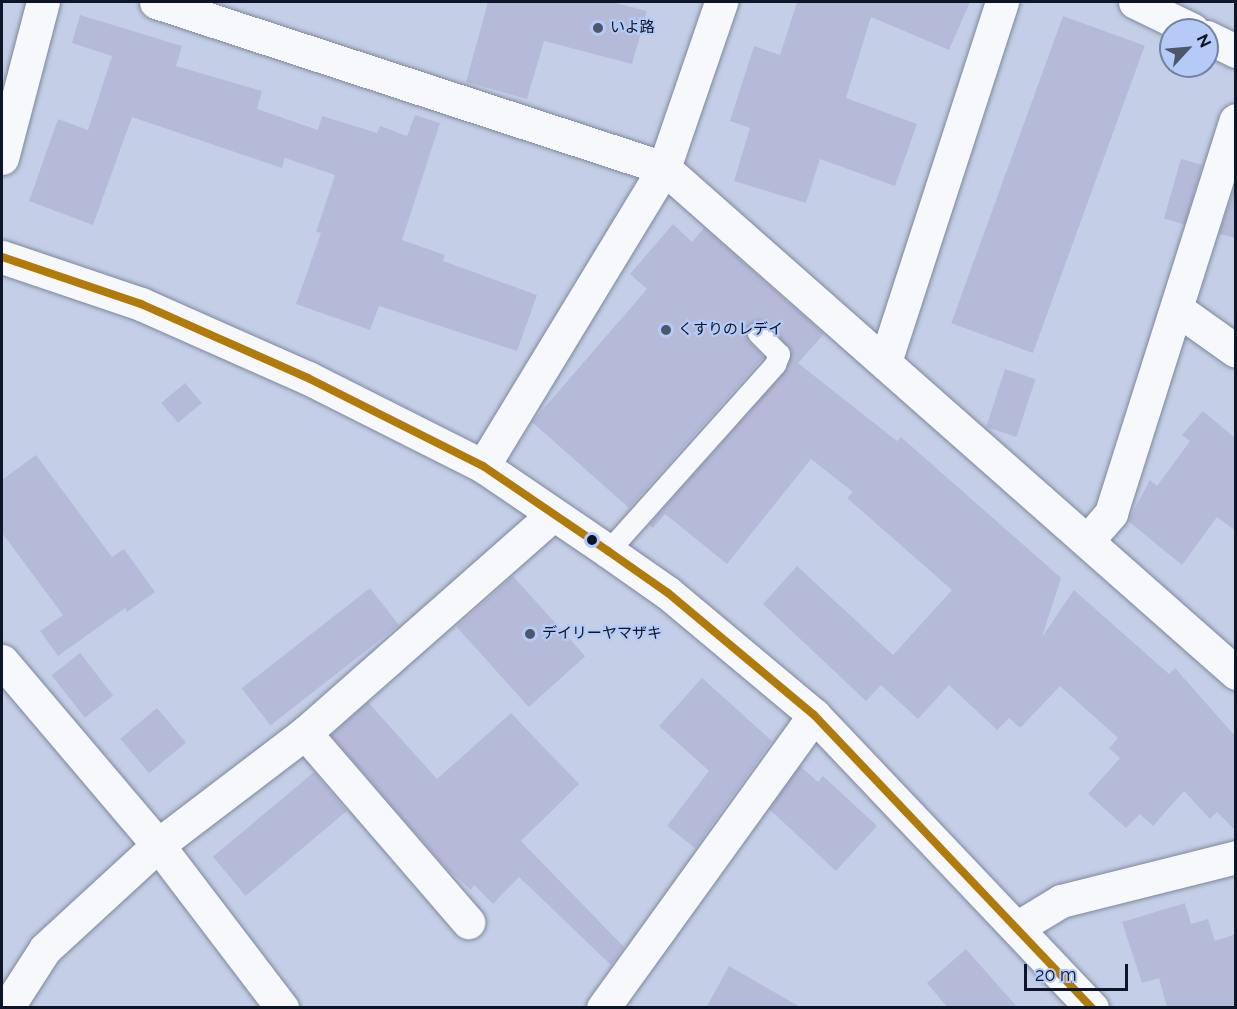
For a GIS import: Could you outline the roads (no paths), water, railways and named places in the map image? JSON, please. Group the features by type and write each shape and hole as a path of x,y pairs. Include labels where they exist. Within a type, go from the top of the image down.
{"street":[{"path":"2,158 43,2"},
{"path":"156,2 664,168 1236,673"},
{"path":"483,466 664,168 721,2"},
{"path":"885,362 1002,2"},
{"path":"1135,2 1168,18"},
{"path":"1219,43 1236,51"},
{"path":"1087,541 1111,513 1236,120"},
{"path":"2,257 141,304 308,378 483,466 608,551 668,593 814,715 1092,1008"},
{"path":"1177,309 1236,351"},
{"path":"7,1008 45,949 158,845 305,733 552,515"},
{"path":"2,661 158,845 282,1008"},
{"path":"603,1008 814,715"},
{"path":"305,733 468,922"},
{"path":"1017,927 1061,901 1236,857"}],"lane":[{"path":"608,551 776,364 779,354 758,333"}],"place":[{"name":"いよ路","path":"598,28"},
{"name":"くすりのレデイ","path":"666,330"},
{"name":"デイリーヤマザキ","path":"530,634"}]}
